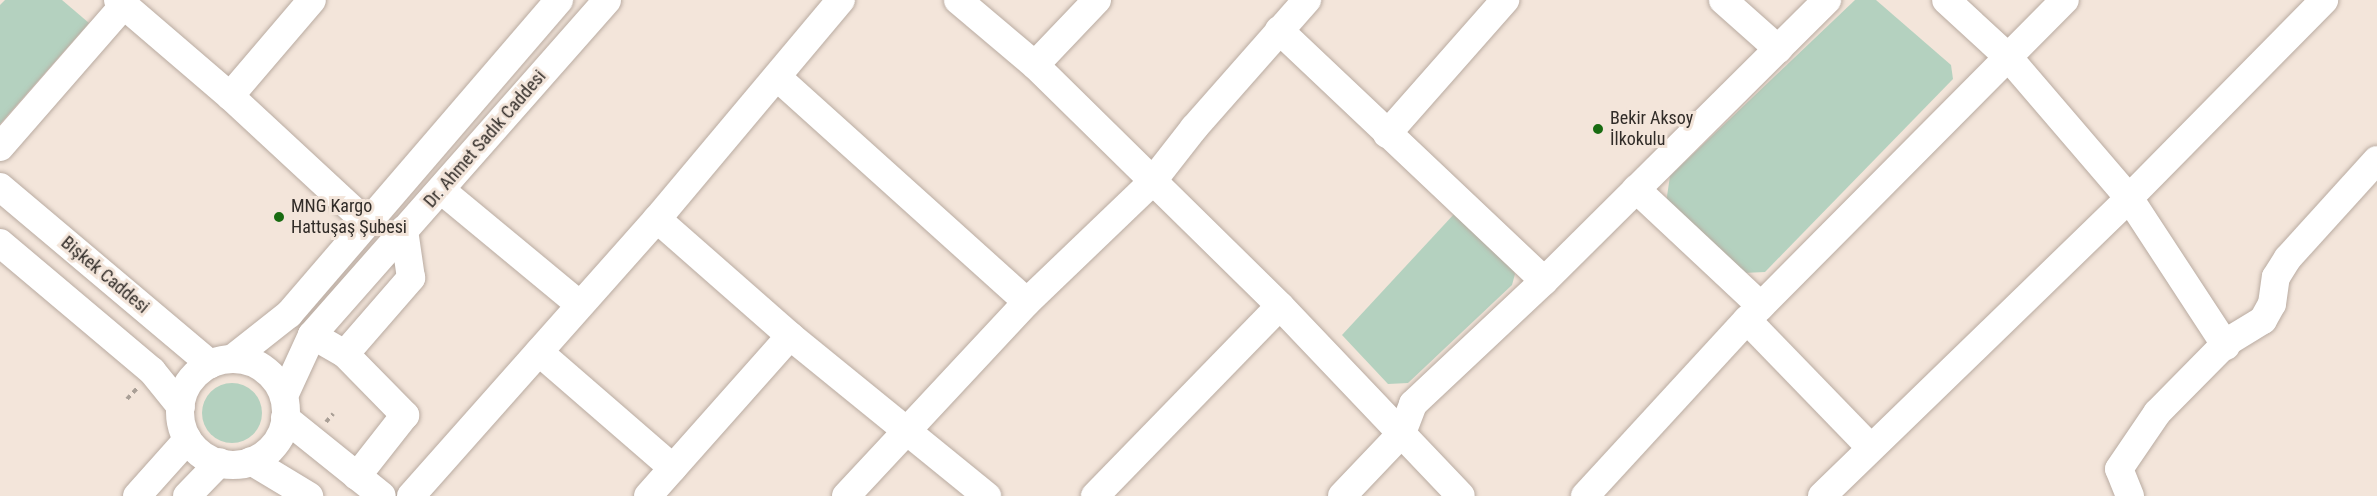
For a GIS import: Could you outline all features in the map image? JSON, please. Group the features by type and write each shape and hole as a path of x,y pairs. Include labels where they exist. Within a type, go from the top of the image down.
{"street":[{"path":"230,96 312,0"},
{"name":"Dr. Ahmet Sadık Caddesi","path":"221,361 289,314 559,0"},
{"name":"Dr. Ahmet Sadık Caddesi","path":"285,407 312,335 607,0"},
{"path":"411,496 579,304 657,219 841,0"},
{"path":"958,0 1035,65 1152,183 1280,306 1461,496"},
{"path":"1035,65 1097,0"},
{"path":"846,496 1027,302 1152,183 1279,30 1307,0"},
{"path":"1387,134 1505,0"},
{"path":"1723,0 1778,49"},
{"path":"1342,496 1402,433 1413,404 1544,281 1827,0"},
{"path":"1946,0 2008,57 2129,198 2226,346"},
{"path":"1586,496 1754,313 2065,0"},
{"path":"1822,496 2129,198 2324,0"},
{"path":"0,147 120,3 230,96 366,222"},
{"path":"1279,30 1544,281"},
{"path":"777,77 1027,302"},
{"path":"2130,496 2119,470 2157,413 2226,346 2227,342 2263,320 2272,304 2276,277 2288,258 2377,160"},
{"name":"Bişkek Caddesi","path":"0,187 221,361"},
{"path":"1636,189 1754,313 1870,447"},
{"path":"441,190 579,304"},
{"path":"657,219 790,336 909,430 987,496"},
{"path":"345,354 411,278 404,230"},
{"path":"0,243 152,372 181,407 188,439 196,450 220,462 251,461 309,496"},
{"path":"1095,496 1280,306"},
{"path":"312,335 345,354 405,415 357,476"},
{"path":"648,496 790,336"},
{"path":"539,352 673,468"},
{"path":"181,407 188,383 221,361 252,362 266,370 285,407 357,476 382,496"},
{"path":"251,461 277,442 285,407"},
{"path":"137,496 188,439"},
{"path":"187,496 220,462"}],"green space":[{"path":"5,0 62,0 89,23 0,124 0,5"},
{"path":"1855,0 1876,0 1951,65 1953,79 1765,272 1743,273 1666,203 1670,176"},
{"path":"1455,213 1510,264 1515,274 1512,285 1408,383 1388,384 1342,335"},
{"path":"232,383 249,388 257,396 262,413 257,430 249,438 232,443 215,438 207,430 202,413 207,396 215,388"}],"place":[{"name":"Bekir Aksoy İlkokulu","path":"1598,129"},
{"name":"MNG Kargo Hattuşaş Şubesi","path":"279,217"}]}
